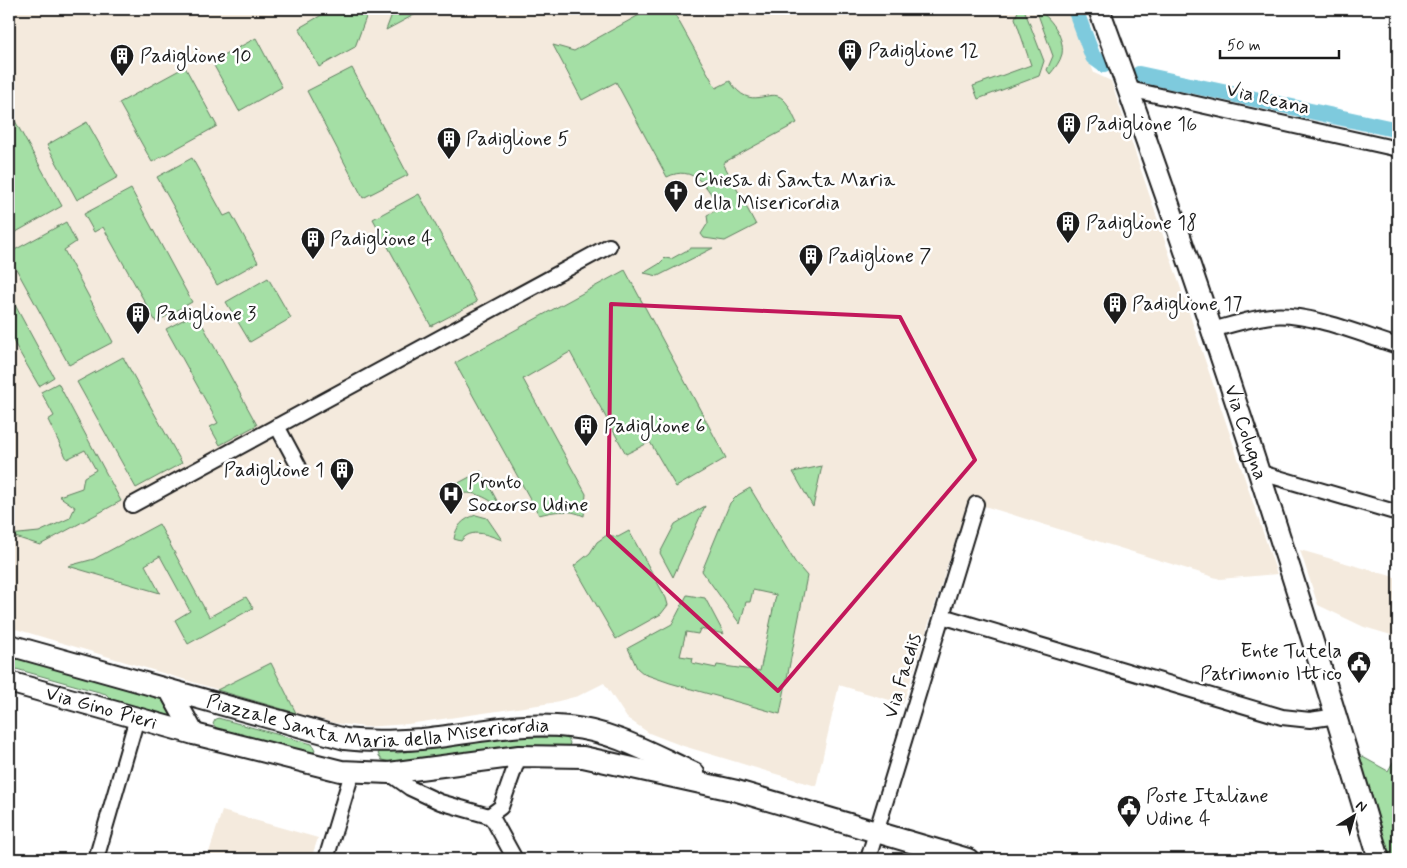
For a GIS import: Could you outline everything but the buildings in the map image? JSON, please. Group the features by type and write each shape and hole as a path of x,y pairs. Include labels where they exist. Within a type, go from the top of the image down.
{"main road":[{"name":"Via Colugna","path":"1099,9 1212,330 1337,716 1379,859"},
{"name":"Via Gino Pieri","path":"9,645 170,692"},
{"name":"Via Gino Pieri","path":"9,682 194,734"},
{"path":"170,692 194,734"},
{"name":"Piazzale Santa Maria della Misericordia","path":"170,692 345,739 370,742 421,738 518,725 554,725 587,729 613,737 736,791"},
{"path":"582,757 587,729"},
{"name":"Piazzale Santa Maria della Misericordia","path":"194,734 363,773 519,756 582,757 736,791"},
{"path":"345,739 363,773"},
{"path":"363,773 370,742"},
{"path":"736,791 968,859"}],"street":[{"name":"Via Reana","path":"1128,88 1398,149"},
{"path":"132,505 609,246"},
{"path":"1212,330 1270,316 1289,316 1332,326 1398,346"},
{"path":"277,426 300,467"},
{"path":"1258,472 1398,513"},
{"name":"Via Faedis","path":"868,859 976,504"},
{"path":"942,616 1282,717 1310,720 1337,716"},
{"path":"96,859 137,718"},
{"name":"Piazzale Santa Maria della Misericordia","path":"363,773 410,788 440,802 489,816 501,807 519,756"},
{"path":"326,859 363,773"},
{"path":"489,816 494,821 515,859"}],"highlighted area":[{"path":"611,304 900,317 975,460 778,691 608,535"}],"shaded area":[{"path":"9,9 1070,9 1094,73 1111,81 1277,574 1220,579 968,501 903,704 839,685 816,786 680,745 649,733 627,718 604,683 578,696 551,703 408,724 365,727 334,723 296,713 9,627"},
{"path":"1300,550 1398,578 1398,637 1364,627 1318,605"},
{"path":"222,811 318,838 311,859 207,859"}],"green space":[{"path":"332,9 369,9 355,47 319,67 299,28"},
{"path":"394,9 425,9 386,30"},
{"path":"650,9 672,9 716,88 730,81 745,96 759,98 772,95 778,96 787,104 797,123 723,163 756,225 725,241 704,238 701,234 708,223 707,215 719,209 715,201 705,186 692,176 685,173 667,177 616,82 582,100 553,45 574,51"},
{"path":"1019,9 1024,9 1044,61 1039,76 978,99 973,86 1031,65 1015,18"},
{"path":"1036,9 1051,22 1061,41 1061,57 1050,74 1047,70 1053,56"},
{"path":"256,38 282,87 239,111 212,62"},
{"path":"185,67 217,126 152,162 119,103"},
{"path":"352,68 408,175 363,198 307,91"},
{"path":"9,110 62,206 9,236"},
{"path":"87,122 118,177 77,200 47,145"},
{"path":"192,158 224,216 231,213 258,262 217,285 157,177"},
{"path":"131,189 192,302 156,322 103,227 94,232 84,214"},
{"path":"419,194 477,302 431,326 373,219"},
{"path":"66,222 76,242 64,250 113,342 69,365 9,256 9,253"},
{"path":"691,248 713,248 658,276 644,273 665,258 671,259"},
{"path":"625,270 726,458 676,487 650,442 626,454 570,352 523,379 586,494 584,516 562,511 539,515 455,363"},
{"path":"268,278 291,318 250,342 226,302"},
{"path":"9,294 54,377 39,386 9,334"},
{"path":"196,313 257,425 220,445 210,427 218,423 166,329"},
{"path":"123,357 182,463 136,488 77,382"},
{"path":"58,383 121,501 40,545 9,535 39,532 70,518 75,507 59,496 82,488 84,477 96,470 85,450 67,459 48,420 54,416 41,392"},
{"path":"822,466 813,507 793,472"},
{"path":"481,471 502,510 492,502 474,494 462,493 455,495 451,487"},
{"path":"750,488 795,562 807,576 780,714 644,674 637,668 628,648 672,624 687,595 705,598 724,634 700,629 698,634 686,632 680,656 693,658 692,663 716,668 717,665 760,671 776,595 753,590 750,602 746,602 740,624 702,571 730,503 738,495"},
{"path":"705,506 673,577 660,553 675,524"},
{"path":"476,515 487,518 502,540 480,533 470,534 461,541 454,539 456,530 461,524"},
{"path":"159,524 209,617 246,597 253,608 188,644 175,620 190,611 160,556 145,565 160,593 68,566 94,559"},
{"path":"629,531 668,605 661,614 616,639 574,566 590,553 597,542 607,535 618,537"},
{"path":"9,655 160,696 180,723 115,704 106,694 9,667"},
{"path":"271,663 296,713 217,690"},
{"path":"218,718 312,744 315,750 312,754 218,730 213,724"},
{"path":"518,737 563,737 568,739 570,743 565,748 396,763 382,760 378,754 381,749 389,747 397,753"},
{"path":"1398,753 1398,859 1387,859 1359,755 1388,771"}],"waterway":[{"path":"1075,9 1093,57 1104,65"},
{"path":"1139,74 1398,130"}],"place":[{"name":"Padiglione 12","path":"850,72"},
{"name":"Padiglione 10","path":"122,77"},
{"name":"Padiglione 16","path":"1069,145"},
{"name":"Padiglione 5","path":"449,160"},
{"name":"Chiesa di Santa Maria della Misericordia","path":"676,213"},
{"name":"Padiglione 18","path":"1068,244"},
{"name":"Padiglione 4","path":"313,260"},
{"name":"Padiglione 7","path":"811,277"},
{"name":"Padiglione 17","path":"1115,325"},
{"name":"Padiglione 3","path":"138,335"},
{"name":"Padiglione 6","path":"586,447"},
{"name":"Padiglione 1","path":"342,491"},
{"name":"Pronto Soccorso Udine","path":"451,515"},
{"name":"Ente Tutela Patrimonio Ittico","path":"1359,684"},
{"name":"Poste Italiane Udine 4","path":"1129,828"}]}
